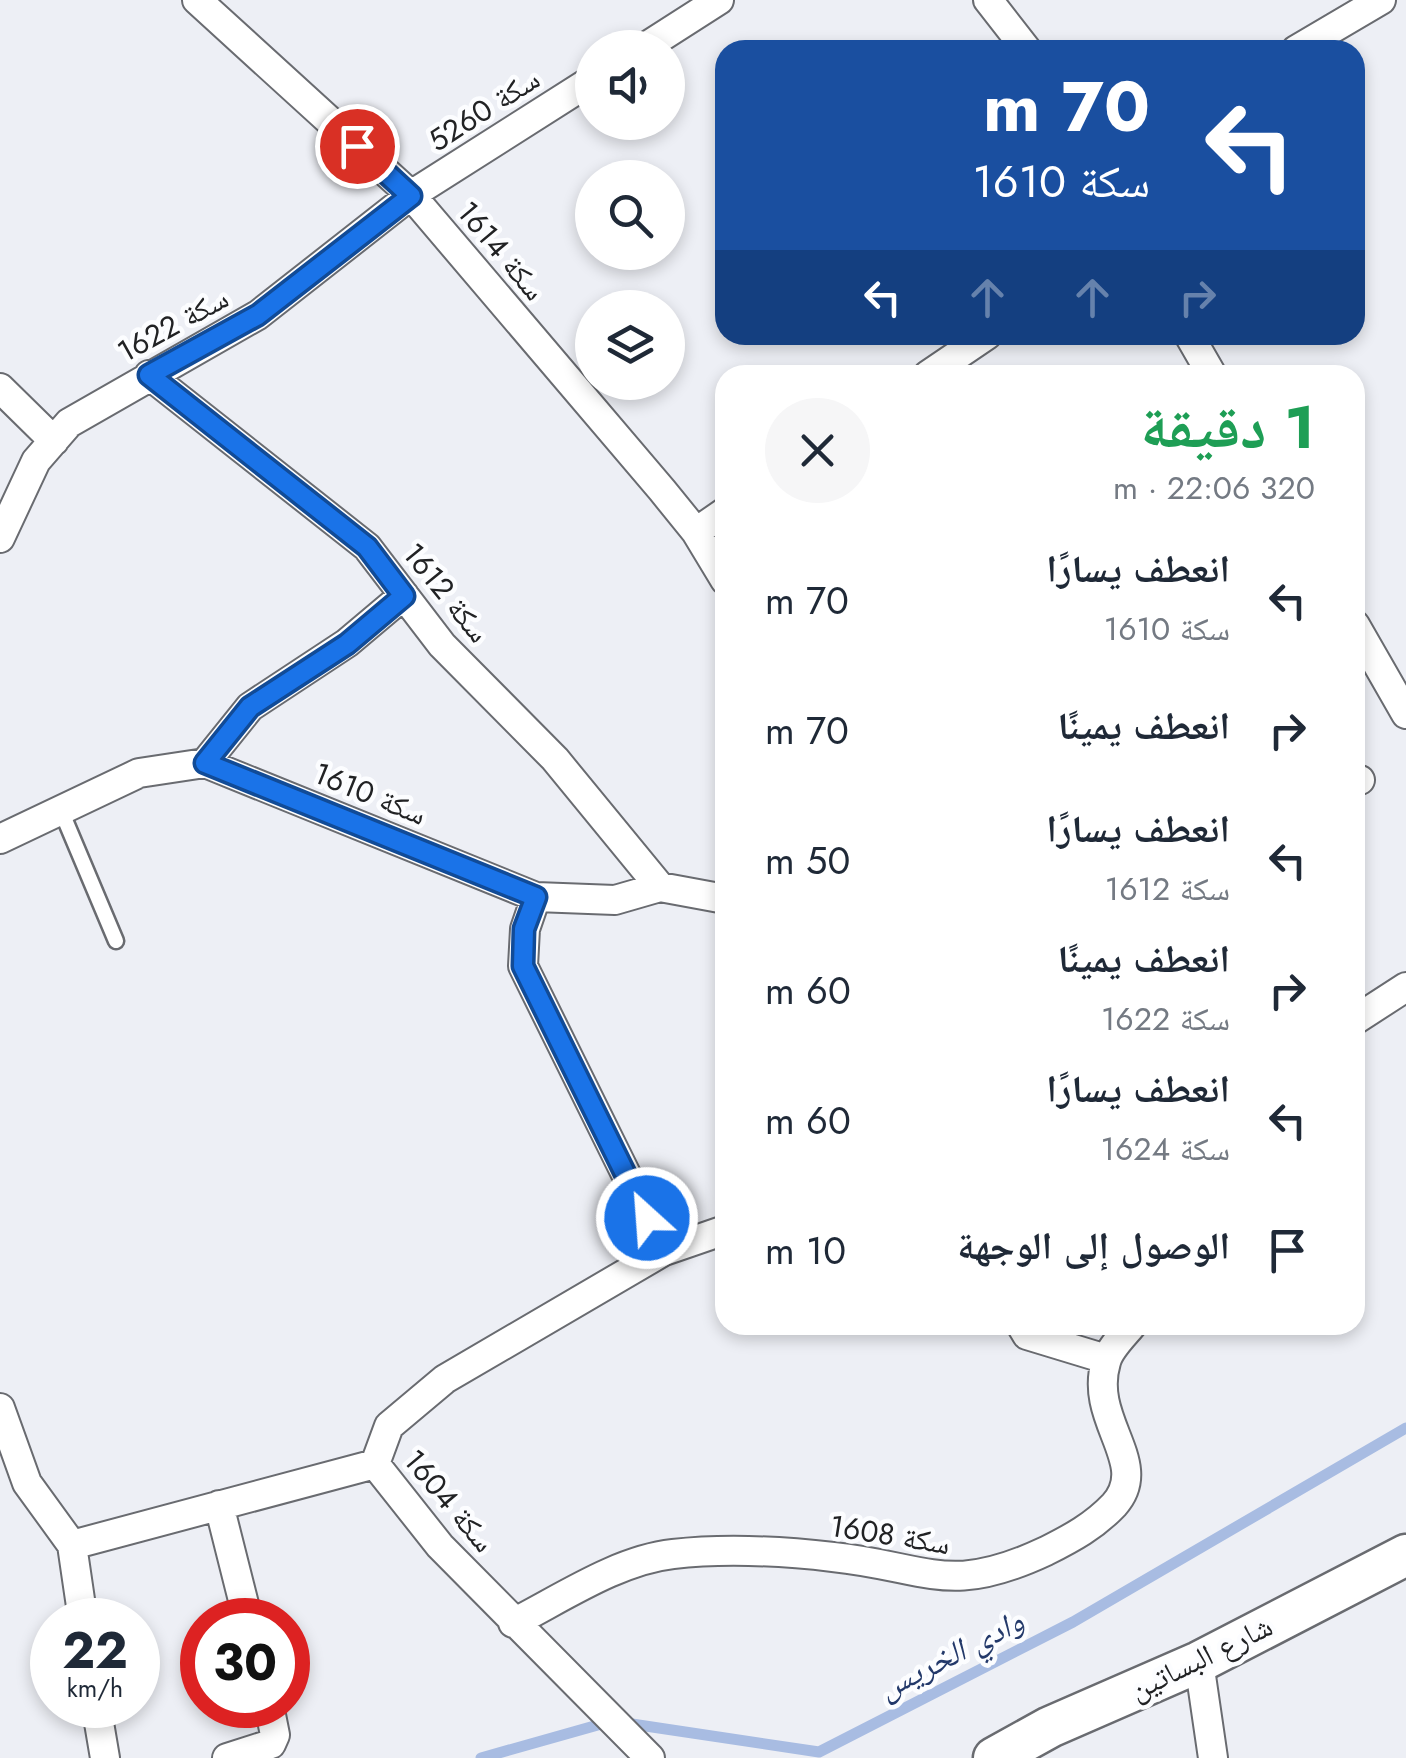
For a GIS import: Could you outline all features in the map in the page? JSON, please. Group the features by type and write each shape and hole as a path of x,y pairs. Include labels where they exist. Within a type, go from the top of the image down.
{"street":[{"name":"سكة 1614","path":"197,0 411,196 696,532 715,563"},
{"path":"672,30 720,0"},
{"path":"988,0 1019,40"},
{"path":"1313,40 1381,0"},
{"name":"سكة 5260","path":"411,196 575,91"},
{"name":"سكة 1622","path":"0,538 36,462 68,424 258,315 411,196"},
{"path":"943,365 972,345"},
{"name":"سكة 1612","path":"149,375 367,547 442,644 555,759 660,887"},
{"path":"0,388 54,441"},
{"path":"696,532 715,519"},
{"path":"0,839 59,807 139,773 205,763 250,707 347,644 404,596"},
{"path":"1365,642 1406,714"},
{"name":"سكة 1610","path":"205,763 536,897 615,900 660,887 715,896"},
{"path":"536,897 524,929 523,966 664,1251"},
{"path":"1365,1014 1406,987"},
{"name":"سكة 1604","path":"650,1758 440,1546 375,1464 390,1426 445,1378 664,1251 715,1233"},
{"path":"1030,1335 1106,1359 1124,1335"},
{"name":"سكة 1608","path":"513,1622 622,1569 669,1554 730,1551 835,1557 965,1579 1006,1570 1084,1533 1116,1502 1128,1483 1127,1462 1103,1410 1106,1359"},
{"path":"0,1408 27,1484 72,1544 81,1598"},
{"path":"72,1544 375,1464"},
{"path":"220,1505 243,1598"},
{"name":"شارع البساتين","path":"994,1758 1050,1727 1199,1662 1406,1555"},
{"path":"1199,1662 1213,1758"},
{"path":"100,1728 105,1758"},
{"path":"227,1758 271,1744 274,1728"}],"lane":[{"path":"59,807 116,941"}],"waterway":[{"name":"وادي الخريس","path":"481,1758 612,1721 819,1752 1073,1622 1406,1428"}],"route":[{"path":"357,146 411,196 258,315 149,375 367,547 404,596 347,644 250,707 205,763 536,897 524,929 523,966 647,1218"}]}
